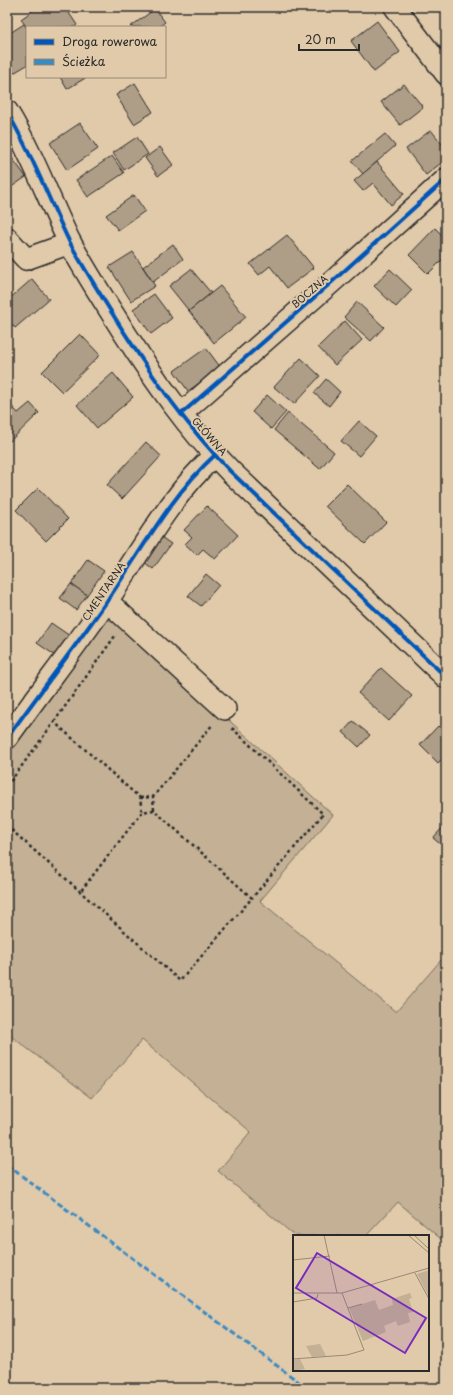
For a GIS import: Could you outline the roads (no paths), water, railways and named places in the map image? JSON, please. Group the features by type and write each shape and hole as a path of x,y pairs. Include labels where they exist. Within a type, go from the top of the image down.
{"street":[{"path":"395,7 446,74"},
{"name":"GŁÓWNA","path":"7,112 29,154 70,242 100,294 141,358 181,414 215,455 446,677"},
{"name":"BOCZNA","path":"181,414 397,225 446,179"},
{"path":"7,238 26,259 70,242"},
{"name":"CMENTARNA","path":"7,738 107,601 153,531 194,476 215,455"},
{"path":"107,601 222,713"}]}
